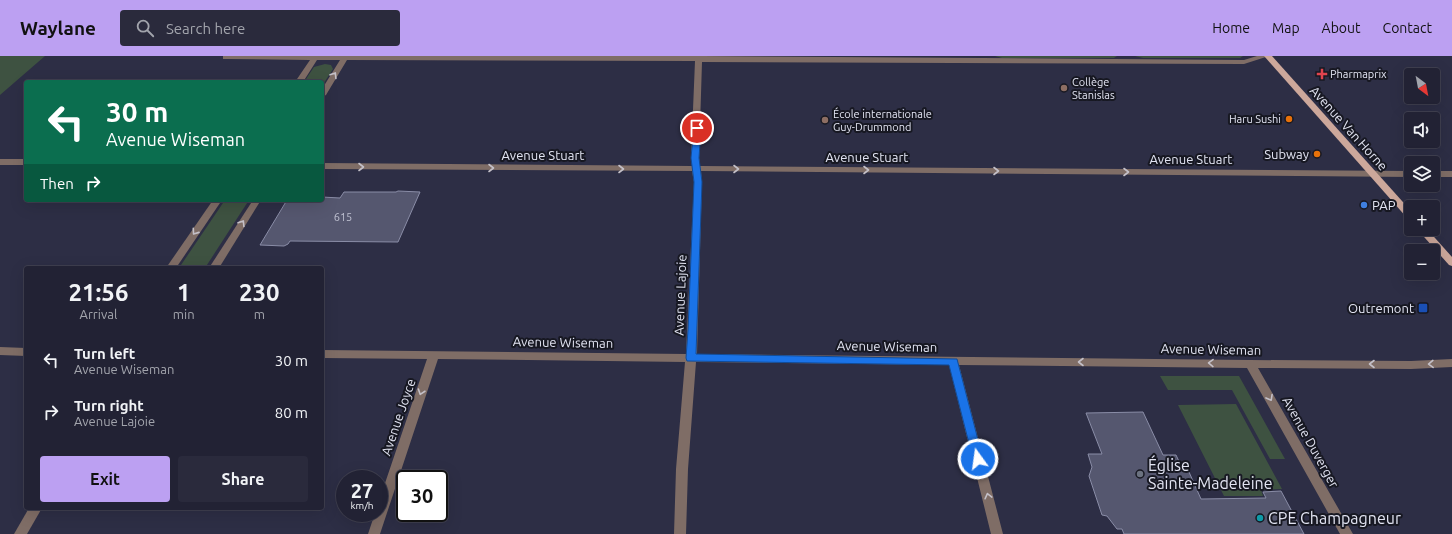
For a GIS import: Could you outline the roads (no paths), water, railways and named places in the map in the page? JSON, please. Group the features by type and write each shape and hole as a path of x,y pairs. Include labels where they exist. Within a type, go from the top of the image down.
{"main road":[{"name":"Avenue Van Horne","path":"1268,56 1404,209"},
{"path":"1428,236 1452,263"}],"street":[{"path":"227,56 1244,62 1265,56"},
{"path":"300,80 316,57"},
{"path":"324,92 346,57"},
{"name":"Avenue Lajoie","path":"680,534 682,469 693,323 698,182 695,158 699,58"},
{"path":"0,162 24,162"},
{"name":"Avenue Stuart","path":"324,166 1404,174"},
{"path":"1440,174 1452,174"},
{"path":"172,266 217,202"},
{"path":"215,266 256,202"},
{"path":"0,351 24,352"},
{"name":"Avenue Wiseman","path":"324,354 1250,364 1452,363"},
{"name":"Avenue Joyce","path":"374,534 434,355"},
{"path":"953,361 997,534"},
{"name":"Avenue Duverger","path":"1250,364 1347,534"},
{"path":"20,534 35,510"}],"place":[{"name":"Pharmaprix","path":"1322,74"},
{"name":"Collège Stanislas","path":"1064,88"},
{"name":"Haru Sushi","path":"1289,119"},
{"name":"École internationale Guy-Drummond","path":"825,120"},
{"name":"Subway","path":"1317,154"},
{"name":"PAP","path":"1364,205"},
{"name":"Outremont","path":"1423,308"},
{"name":"Église Sainte-Madeleine","path":"1140,474"},
{"name":"CPE Champagneur","path":"1260,518"}]}
